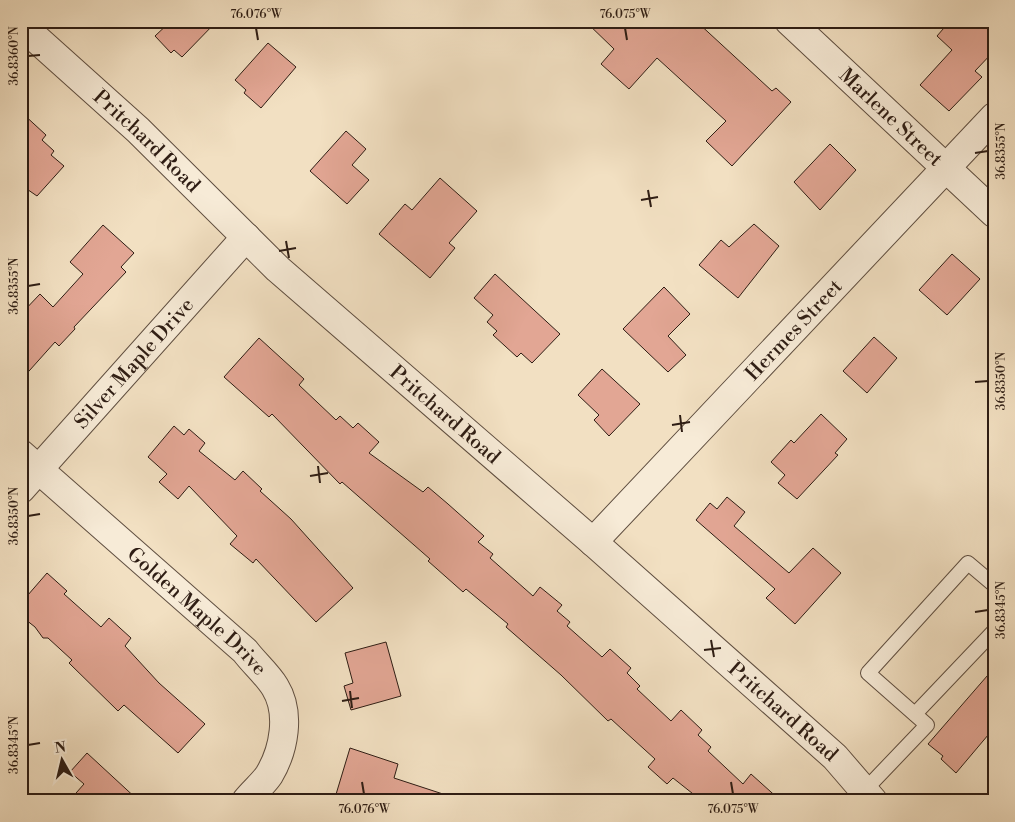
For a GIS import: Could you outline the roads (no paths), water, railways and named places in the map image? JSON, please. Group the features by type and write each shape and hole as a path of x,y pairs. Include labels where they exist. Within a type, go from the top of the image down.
{"street":[{"name":"Marlene Street","path":"789,21 994,213"},
{"name":"Pritchard Road","path":"21,25 138,130 286,276 593,542 835,758 868,796"},
{"name":"Hermes Street","path":"593,542 994,117"},
{"name":"Silver Maple Drive","path":"27,471 246,237"},
{"name":"Golden Maple Drive","path":"27,471 245,651 275,686 280,700 284,723 281,751 268,776 246,801"}],"lane":[{"path":"868,796 927,725 868,673 968,563 994,585"},
{"path":"915,714 994,631"}]}
